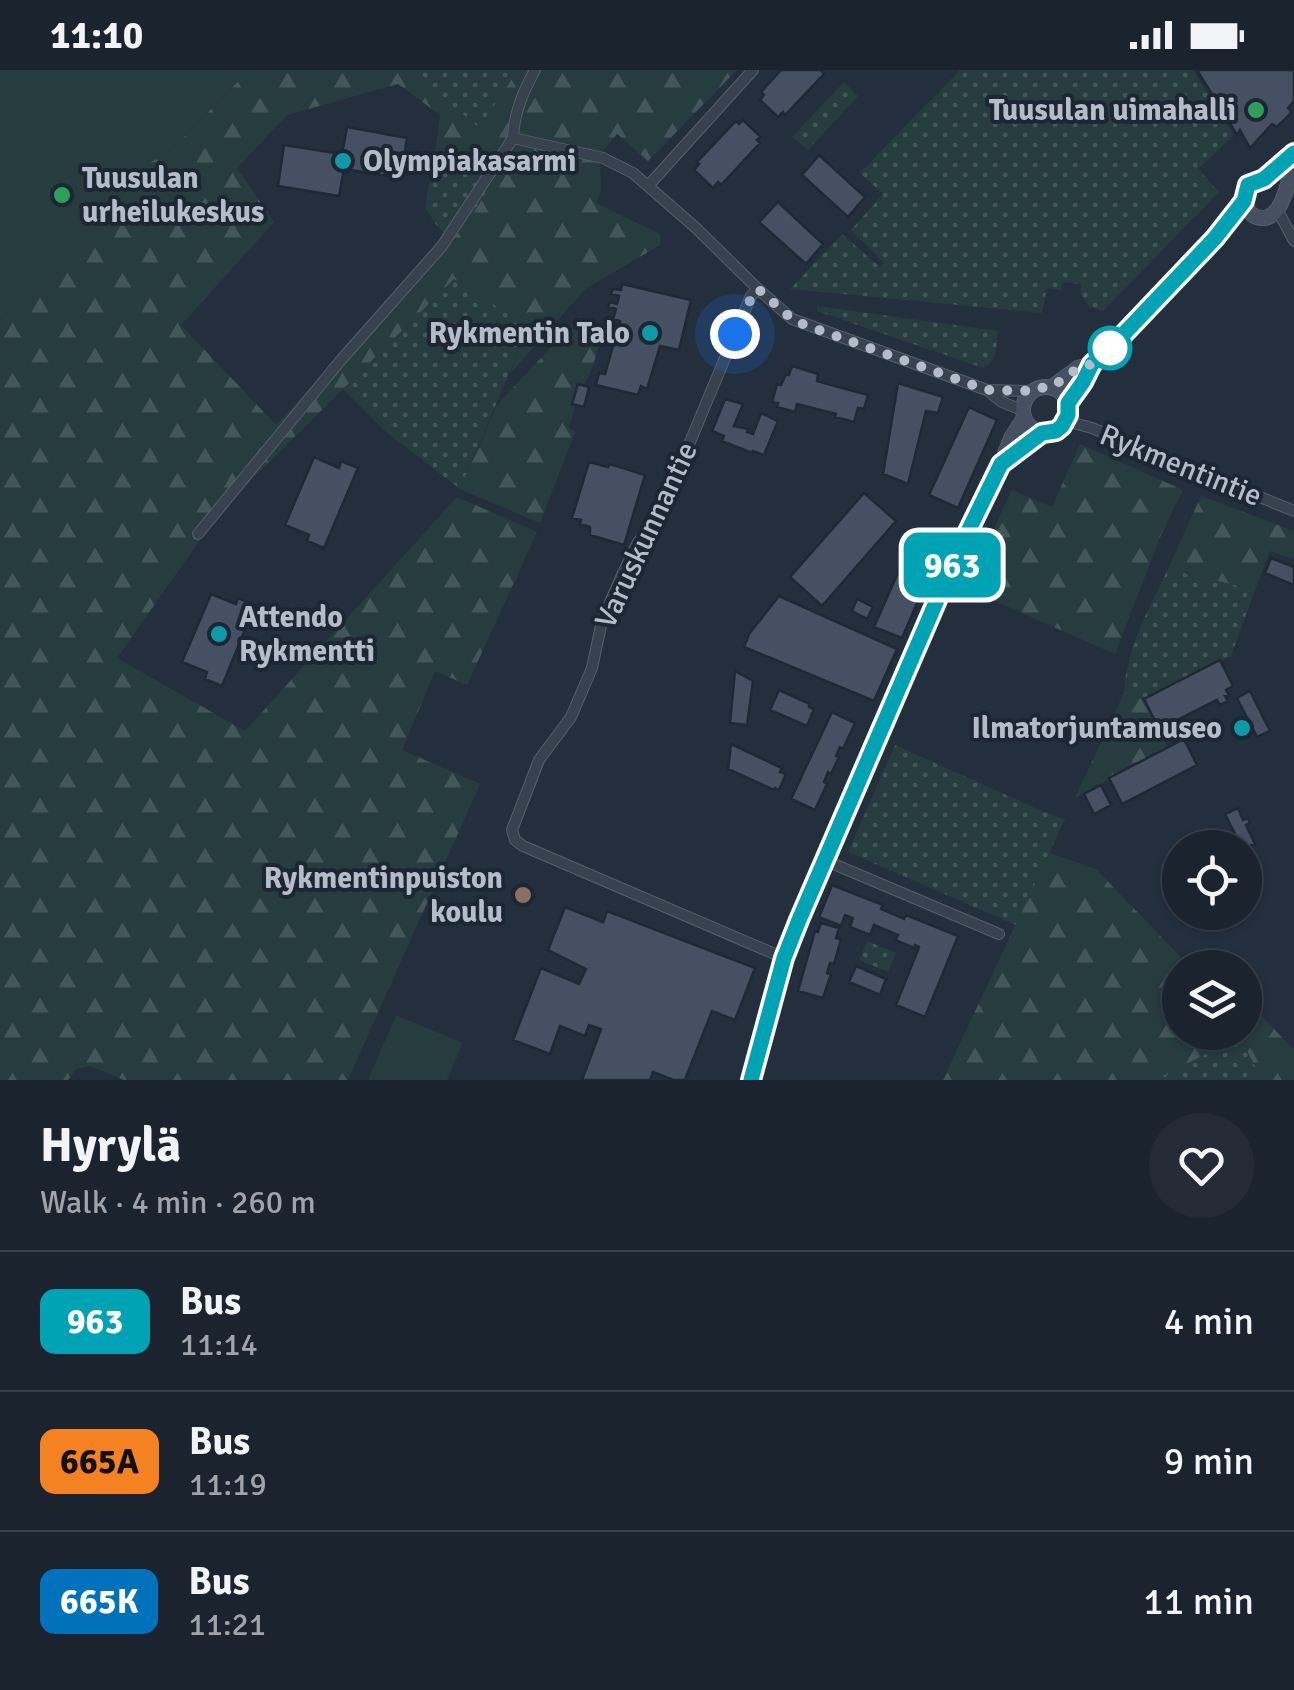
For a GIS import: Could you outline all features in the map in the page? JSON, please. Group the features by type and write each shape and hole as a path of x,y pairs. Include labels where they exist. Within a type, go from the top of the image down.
{"street":[{"path":"198,534 341,360 442,246 513,138 520,102 535,70"},
{"path":"648,186 753,70"},
{"path":"513,138 603,158 633,174 792,319 987,390 1032,391"},
{"path":"987,390 1023,414 1034,430 1056,431 1066,420 1068,403 1092,364 1215,238 1244,201 1248,185 1264,179 1294,153"},
{"path":"1215,238 1271,211 1294,164"},
{"path":"1264,179 1278,186 1271,211"},
{"path":"1244,201 1248,210 1271,211"},
{"path":"1271,211 1293,240"},
{"name":"Varuskunnantie","path":"758,289 735,334 665,502 623,573 602,622 592,668 572,717 539,760 512,830 515,840 526,848 784,958"},
{"path":"751,1080 784,958 970,524 1023,414 1024,399 1032,391 1052,387 1078,368 1092,364"},
{"path":"1052,387 1068,403"},
{"name":"Rykmentintie","path":"1066,420 1294,512"},
{"path":"1001,464 1042,433"},
{"path":"824,860 999,934"}],"green space":[{"name":"Tuusulan urheilukeskus","path":"0,70 249,70 169,152 147,164 130,181 116,209 37,289 0,320"},
{"path":"249,70 409,70 479,128 518,70 737,70 648,161 617,134 600,155 601,191 596,203 658,233 660,245 585,289 510,374 528,327 454,279 221,510 117,658 245,731 457,497 537,532 467,685 435,671 402,750 480,784 348,1080 124,1080 90,1066 76,1069 68,1080 0,1080 0,320 37,289 116,209 130,181 147,164 169,152","holes":["398,84 440,115 436,146 492,182 465,228 435,252 276,425 181,325 274,222 237,168 287,115"]},
{"path":"409,70 518,70 479,128"},
{"path":"960,70 1193,70 1234,135 1198,169 1219,192 1103,311 1089,307 1081,294 1081,284 1063,282 1061,290 1047,288 1042,313 790,289 842,234 880,267 884,263 851,230 883,194 860,173"},
{"path":"844,82 858,96 808,150 792,137"},
{"path":"436,146 492,182 465,229 451,239 425,207"},
{"path":"454,279 529,327 460,489 385,431 343,389"},
{"path":"817,306 998,331 995,352 983,368 817,311"},
{"path":"579,317 594,323 601,331 600,338 584,385 577,384 569,428 575,432 540,523 460,489 497,405"},
{"path":"1080,444 1183,490 1161,535 1115,654 966,588 1012,490 1052,507"},
{"path":"1201,496 1294,531 1294,559 1270,551 1255,590 1168,569"},
{"path":"1168,569 1255,590 1231,656 1144,699 1124,693 1126,677 1140,629"},
{"path":"1124,693 1144,699 1168,748 1075,798"},
{"path":"895,745 1065,819 1016,925 848,852"},
{"path":"1049,853 1096,869 1174,950 1162,950 1162,1050 1214,1050 1155,1080 943,1080"},
{"path":"867,941 896,953 888,972 859,960"},
{"path":"396,1015 463,1043 447,1080 368,1080"},
{"path":"1262,1016 1294,1050 1294,1080 1262,1080 1247,1050 1262,1050"},
{"path":"1213,1050 1247,1050 1262,1080 1155,1080"}],"building":[{"path":"781,70 821,70 824,74 785,115 783,112 778,117 760,100 764,95 761,92"},
{"name":"Tuusulan uimahalli","path":"1197,70 1294,70 1294,101 1288,108 1292,112 1277,127 1272,124 1250,148 1240,130 1237,135"},
{"path":"743,120 761,137 757,140 760,143 721,185 718,182 713,188 694,170 697,162 736,121 739,124"},
{"name":"Olympiakasarmi","path":"347,127 407,138 401,178 344,169 339,196 278,186 284,145 342,154"},
{"path":"819,155 865,197 848,217 802,175"},
{"path":"778,202 823,244 806,264 759,222"},
{"name":"Rykmentin Talo","path":"622,284 691,300 679,350 660,346 647,389 641,386 638,395 596,385 599,373 605,374 620,321 613,319 616,309 608,307 610,302 617,304 619,296 611,294 613,289 621,290"},
{"path":"792,366 818,374 817,381 868,395 864,409 858,408 854,422 797,404 795,412 777,407 778,403 772,402 777,384 781,385"},
{"path":"898,383 943,397 938,413 926,411 908,484 883,474"},
{"path":"578,384 589,387 584,407 572,404"},
{"path":"725,399 743,404 734,426 748,429 747,432 753,434 761,413 778,421 764,455 722,441 724,436 712,431"},
{"path":"969,407 997,420 958,508 929,495"},
{"path":"314,457 339,468 341,461 358,468 324,548 307,541 309,535 285,525"},
{"path":"589,462 645,475 624,545 590,535 590,527 572,518"},
{"path":"864,493 896,521 822,606 790,577"},
{"path":"916,532 943,543 902,638 874,627"},
{"path":"1271,558 1294,567 1294,585 1265,573"},
{"name":"Attendo Rykmentti","path":"211,594 236,604 238,598 255,605 222,686 205,679 207,672 182,662"},
{"path":"779,596 897,649 874,701 744,647 749,634"},
{"path":"857,599 873,607 867,619 852,611"},
{"path":"1220,660 1233,686 1226,690 1228,701 1220,705 1217,700 1159,729 1144,699"},
{"path":"735,671 753,681 747,725 730,723"},
{"path":"779,690 814,709 807,726 770,710"},
{"path":"1250,691 1270,731 1257,737 1237,698"},
{"path":"832,712 855,723 843,749 840,747 831,774 828,772 815,810 791,799"},
{"path":"1184,739 1197,765 1122,804 1109,778"},
{"path":"731,744 782,768 780,772 786,774 779,790 728,769"},
{"path":"1101,785 1111,805 1094,814 1084,794"},
{"path":"1238,808 1243,820 1248,818 1248,830 1233,830 1225,814"},
{"path":"832,885 883,905 881,909 904,919 906,915 958,936 925,1017 896,1005 919,947 895,940 898,935 874,925 870,935 850,927 853,918 845,915 841,926 819,917"},
{"path":"565,907 603,922 607,911 755,968 735,1020 712,1011 685,1080 653,1072 650,1080 582,1080 601,1029 589,1025 585,1036 560,1026 550,1054 513,1040 541,968 579,984 586,969 548,950"},
{"path":"821,923 839,928 836,938 841,939 834,964 830,963 827,973 831,974 823,998 798,991 815,931"},
{"path":"856,966 886,979 880,995 849,982"}],"bus line":[{"name":"963","path":"751,1080 784,958 799,920 970,524 1001,464 1042,433 1062,426 1068,415 1068,403 1092,364 1215,238 1244,201 1248,185 1264,179 1294,153"}],"place":[{"name":"Tuusulan uimahalli","path":"1256,110"},
{"name":"Olympiakasarmi","path":"343,161"},
{"name":"Tuusulan urheilukeskus","path":"62,195"},
{"name":"Rykmentin Talo","path":"650,333"},
{"name":"Attendo Rykmentti","path":"219,634"},
{"name":"Ilmatorjuntamuseo","path":"1242,728"},
{"name":"Rykmentinpuiston koulu","path":"523,895"}],"route":[{"path":"735,334 758,289 792,319 805,325 987,390 1032,391 1052,387 1078,368 1092,364 1110,348"}]}
